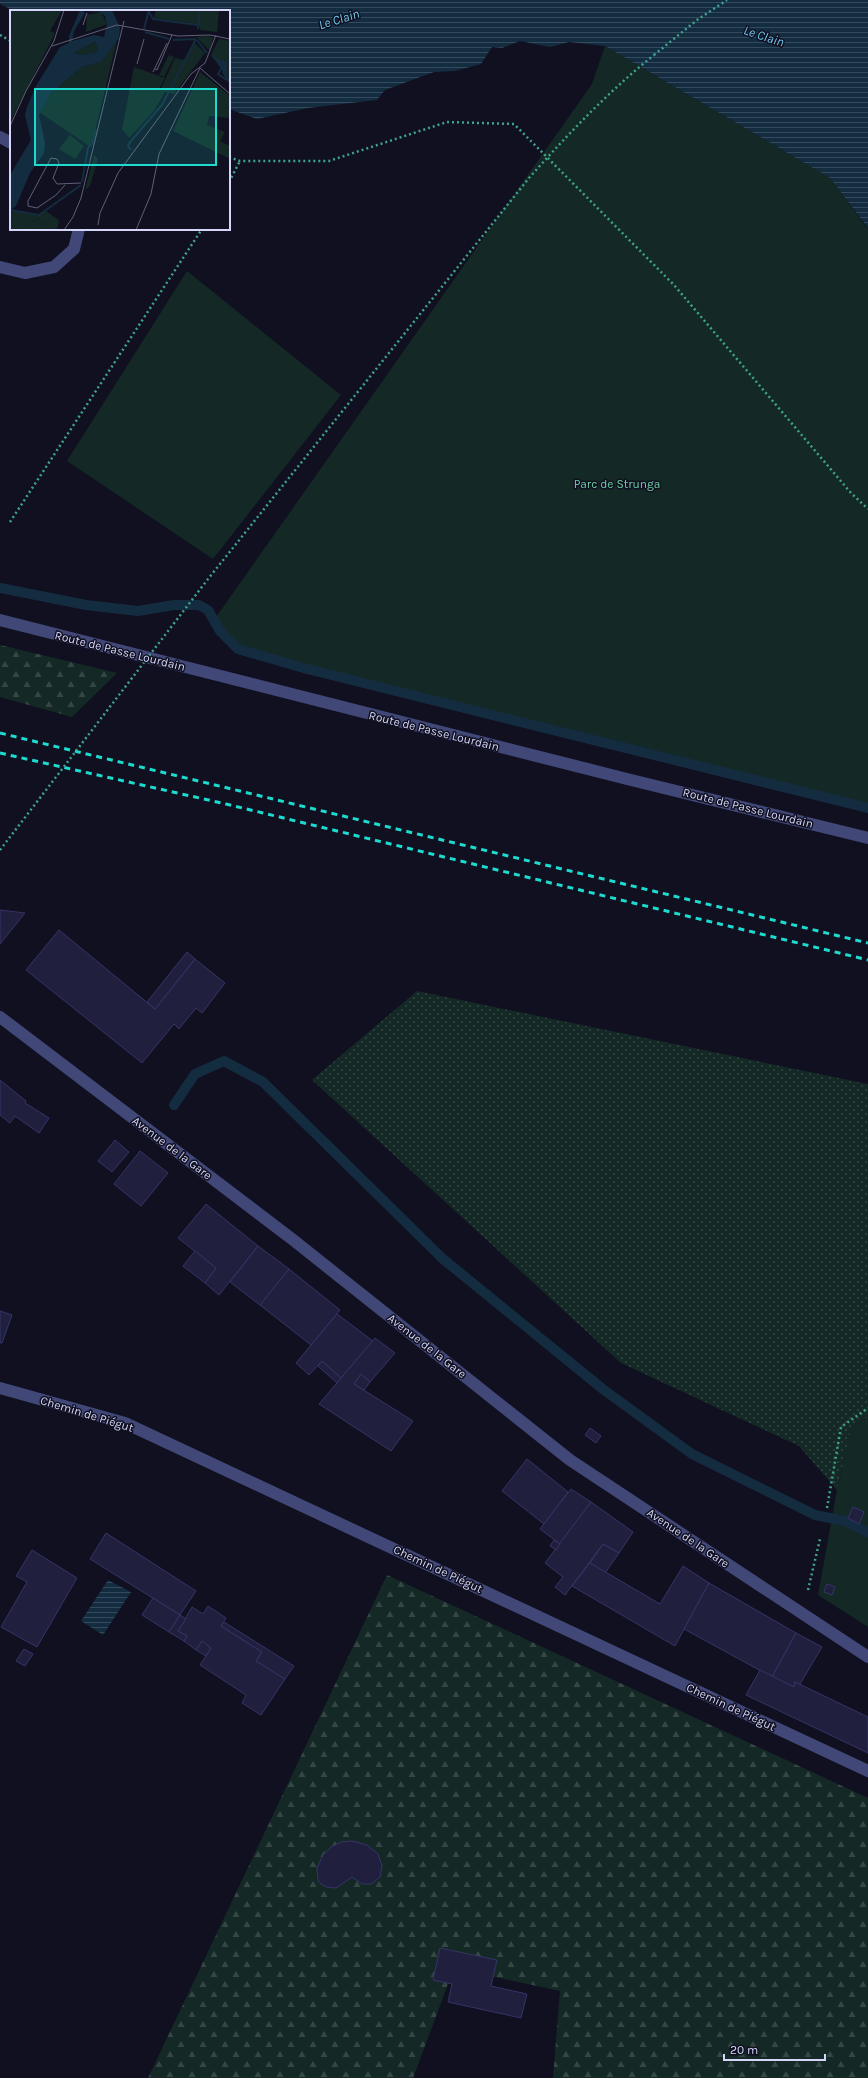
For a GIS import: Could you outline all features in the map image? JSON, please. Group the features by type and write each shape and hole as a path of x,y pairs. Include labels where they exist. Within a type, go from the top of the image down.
{"street":[{"path":"0,137 10,142"},
{"path":"0,267 25,273 54,266 74,249 79,230"},
{"name":"Route de Passe Lourdain","path":"0,620 588,769 868,838"},
{"name":"Avenue de la Gare","path":"0,1017 292,1239 570,1460 868,1657"},
{"name":"Chemin de Piégut","path":"0,1388 125,1423 868,1772"}],"path":[{"path":"0,850 208,579 529,178 577,123 628,75 697,20 727,0"},
{"path":"0,35 10,41"},
{"path":"230,157 240,161 329,161 447,122 514,124 674,286 851,493 868,509"},
{"path":"230,180 240,161"},
{"path":"10,522 201,230"},
{"path":"827,1508 841,1427 868,1408"},
{"path":"801,1613 814,1569 820,1539"}],"green space":[{"name":"Parc de Strunga","path":"605,46 830,178 868,229 868,807 238,649 220,631 214,620 592,84"},
{"path":"187,271 341,395 213,559 67,461"},
{"path":"0,645 117,673 72,717 0,697"},
{"path":"417,991 868,1084 868,1417 852,1427 837,1490 799,1446 621,1363 312,1080"},
{"path":"868,1417 868,1627 818,1595 837,1490 852,1427"},
{"path":"387,1575 868,1798 868,2078 553,2078 560,1991 454,1968 413,2078 148,2078"}],"water":[{"name":"Le Clain","path":"0,0 868,0 868,228 830,178 605,46 569,42 550,47 520,41 502,48 492,47 481,64 455,71 434,72 385,90 377,100 308,108 257,119 230,109 230,10 12,10 0,4"},
{"path":"108,1580 131,1592 103,1635 81,1621"}],"building":[{"path":"0,910 25,913 0,944"},
{"path":"59,930 155,1009 195,959 225,983 202,1013 196,1008 179,1029 174,1024 142,1063 26,970"},
{"path":"187,952 195,959 155,1009 147,1002"},
{"path":"0,1080 26,1101 25,1103 49,1118 39,1133 15,1116 10,1123 0,1115"},
{"path":"115,1140 129,1152 112,1172 98,1161"},
{"path":"140,1151 168,1173 141,1206 114,1184"},
{"path":"206,1204 258,1246 219,1295 205,1283 216,1268 178,1238"},
{"path":"258,1246 289,1269 260,1305 230,1282"},
{"path":"195,1251 216,1268 205,1283 183,1266"},
{"path":"289,1269 340,1310 311,1345 260,1305"},
{"path":"0,1311 12,1315 2,1343 0,1343"},
{"path":"337,1314 373,1341 341,1378 322,1361 309,1375 296,1363"},
{"path":"375,1338 395,1353 370,1382 361,1374 354,1384 413,1421 391,1451 319,1404"},
{"path":"322,1361 341,1378 337,1383 318,1366"},
{"path":"361,1374 370,1382 364,1390 354,1384"},
{"path":"590,1428 601,1436 596,1443 585,1435"},
{"path":"527,1459 568,1492 544,1524 502,1491"},
{"path":"571,1489 591,1502 560,1544 540,1529"},
{"path":"591,1502 633,1532 619,1553 603,1544 565,1595 555,1587 563,1577 545,1563"},
{"path":"853,1507 864,1512 859,1524 848,1518"},
{"path":"106,1533 196,1591 180,1615 90,1559"},
{"path":"554,1540 560,1544 556,1550 550,1546"},
{"path":"603,1544 619,1553 605,1573 590,1563"},
{"path":"32,1550 77,1578 37,1647 1,1627 27,1582 16,1576"},
{"path":"590,1563 660,1604 683,1566 709,1583 675,1646 572,1586"},
{"path":"709,1583 796,1633 772,1677 684,1629"},
{"path":"827,1584 835,1587 832,1595 824,1592"},
{"path":"153,1598 180,1615 169,1632 142,1615"},
{"path":"208,1606 226,1618 221,1626 262,1652 256,1661 285,1679 261,1715 242,1703 246,1695 200,1665 211,1648 202,1641 196,1650 184,1641 187,1636 178,1631 192,1607 203,1614"},
{"path":"180,1615 186,1619 178,1631 187,1636 184,1641 169,1632"},
{"path":"224,1622 294,1666 285,1679 256,1661 262,1652 221,1626"},
{"path":"796,1633 822,1647 800,1684 795,1682 794,1687 772,1677"},
{"path":"202,1641 211,1648 206,1656 196,1650"},
{"path":"24,1649 33,1654 25,1666 16,1661"},
{"path":"760,1670 794,1687 795,1682 868,1717 868,1753 746,1695"},
{"path":"352,1841 367,1845 378,1854 382,1866 380,1877 371,1884 362,1884 352,1877 336,1888 327,1887 321,1884 318,1880 317,1868 323,1855 331,1847 341,1842"},
{"path":"440,1948 497,1960 491,1986 527,1994 521,2018 448,2002 452,1984 433,1980"}],"waterway":[{"path":"0,588 86,605 138,611 174,605 199,605 208,610 220,631 238,649 307,669 868,808"},
{"path":"174,1105 195,1074 224,1061 263,1082 443,1259 604,1390 692,1454 815,1515 845,1521 868,1532"}],"railway":[{"path":"0,733 868,943"},
{"path":"0,753 226,804 868,960"}]}
